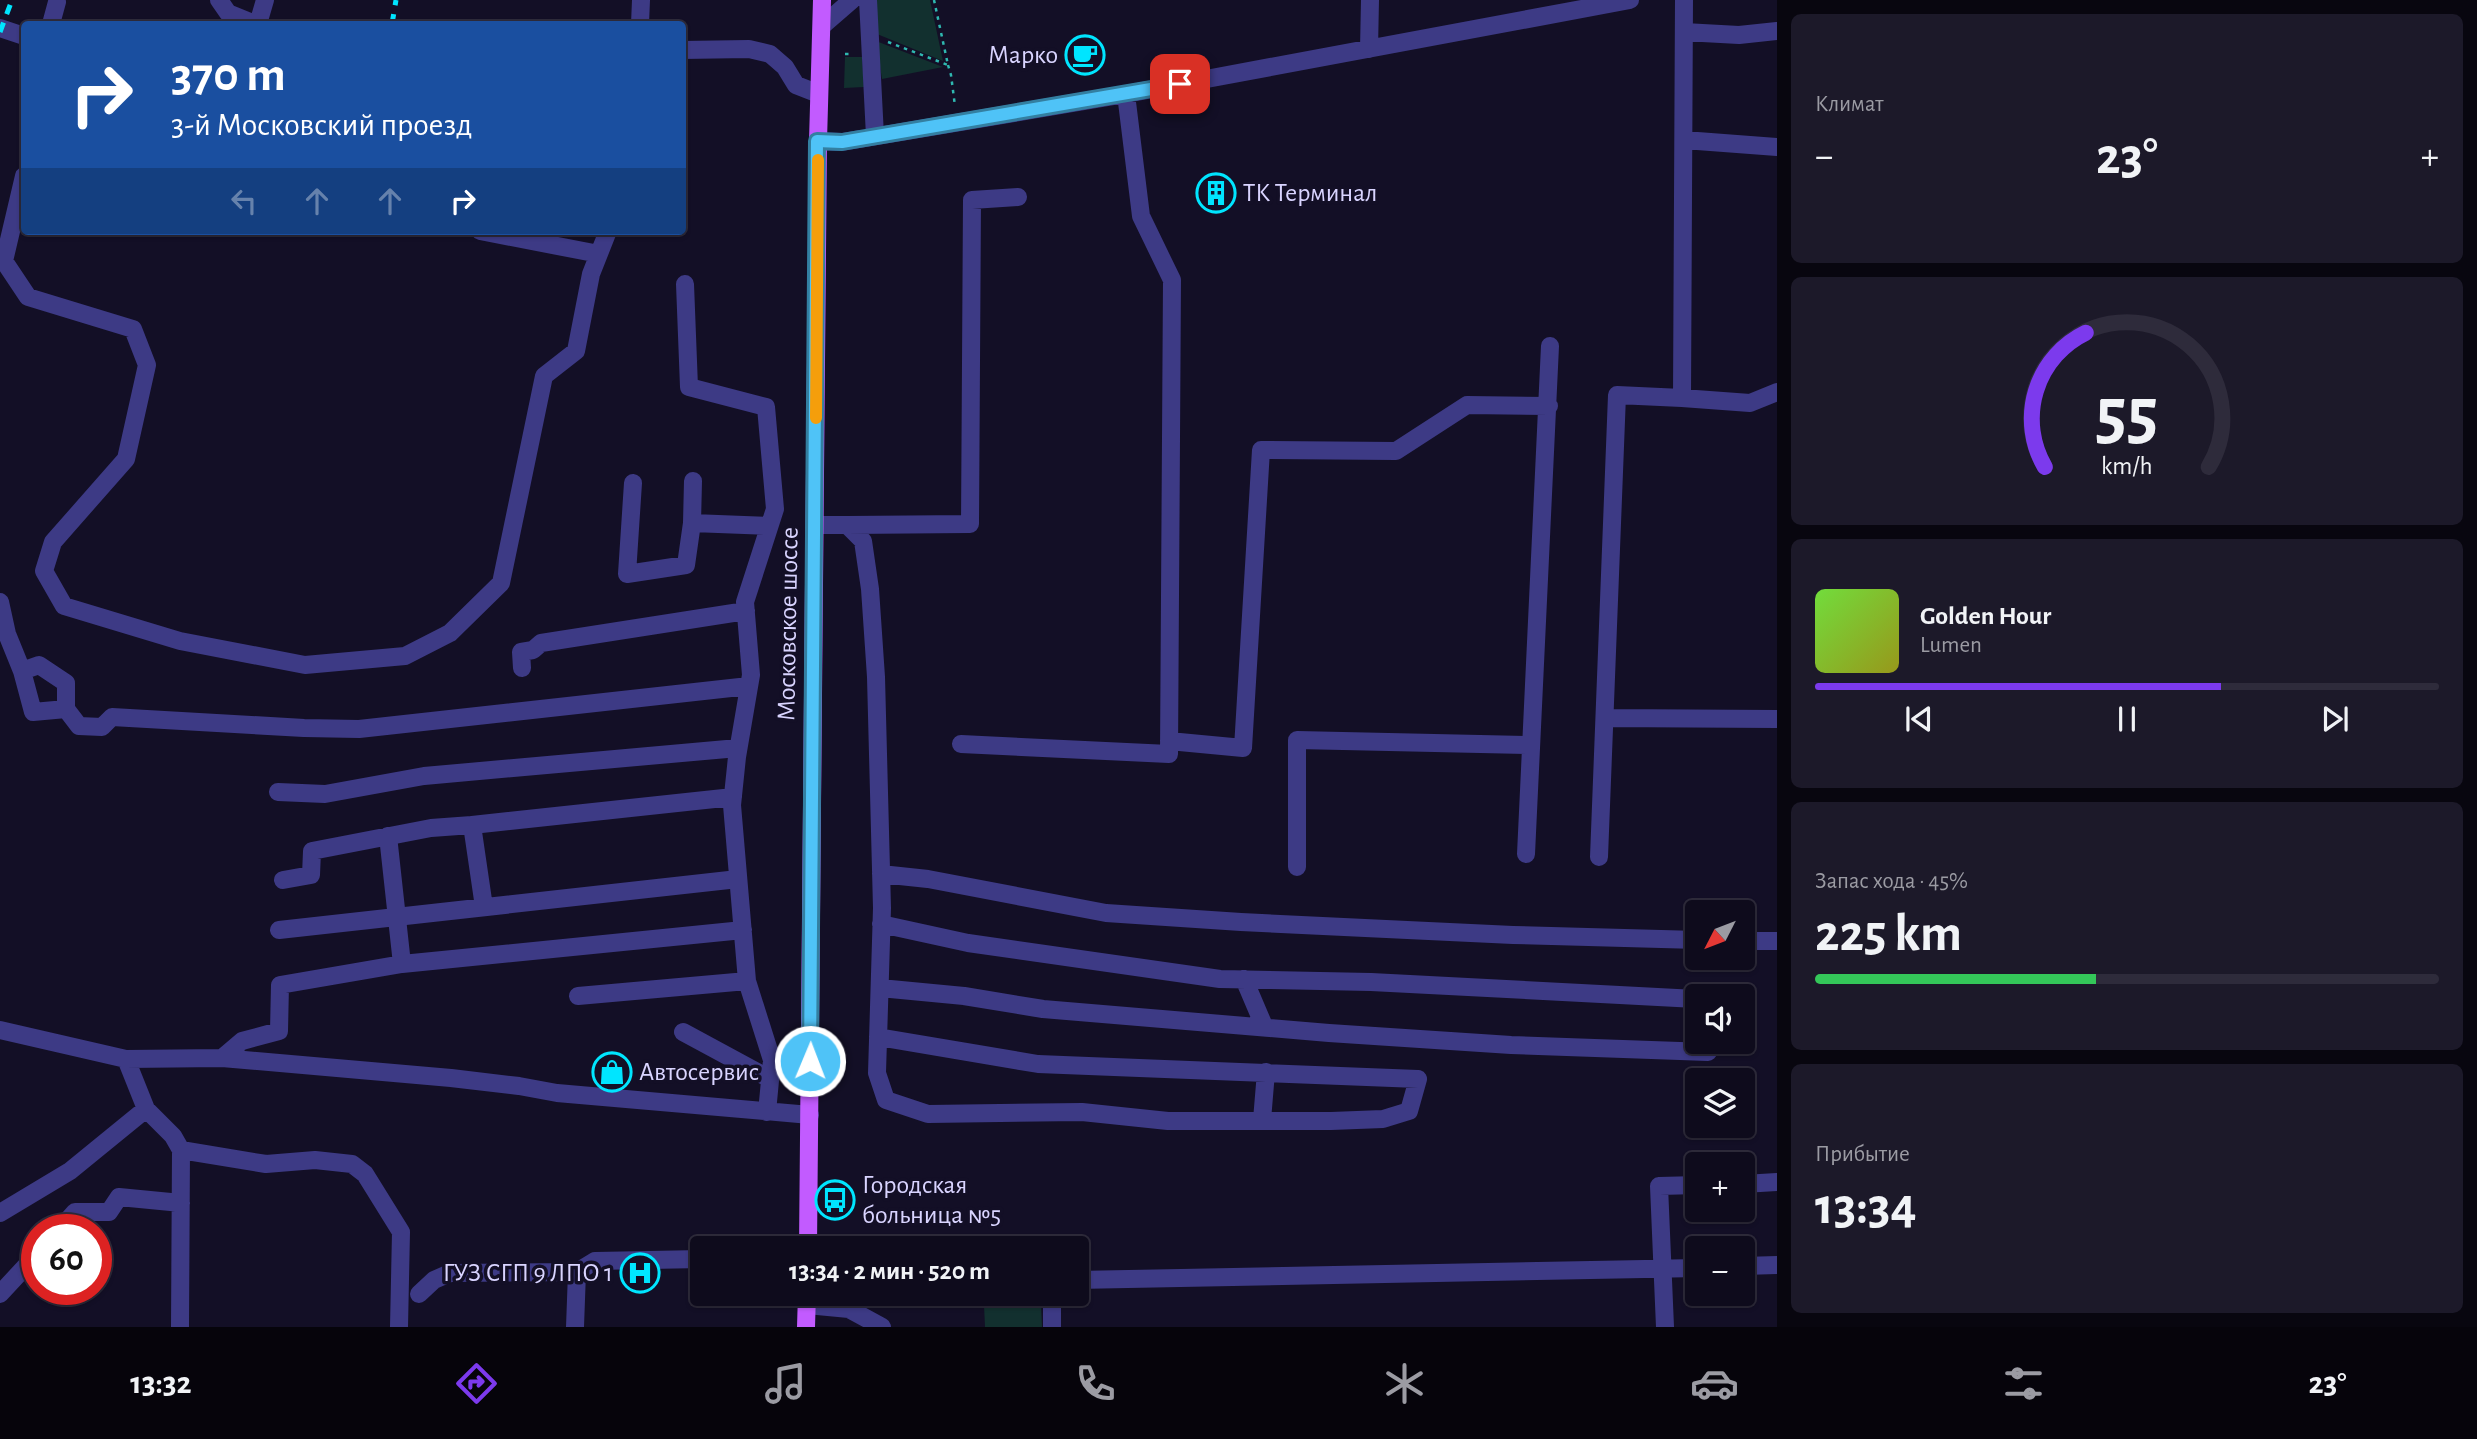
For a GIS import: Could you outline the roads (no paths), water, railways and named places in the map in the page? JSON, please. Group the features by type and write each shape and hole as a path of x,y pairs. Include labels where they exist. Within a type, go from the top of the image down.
{"main road":[{"name":"Московское шоссе","path":"808,1236 817,141 822,0"},
{"path":"807,1306 807,1327"}],"street":[{"path":"219,0 228,13 248,21"},
{"path":"257,21 265,0"},
{"path":"640,21 641,0"},
{"path":"822,26 852,0"},
{"path":"868,0 875,136"},
{"path":"1369,49 1370,0"},
{"path":"817,141 842,142 1126,94 1630,0"},
{"path":"1682,398 1684,0"},
{"path":"52,21 57,2"},
{"path":"0,28 21,35"},
{"path":"1684,32 1739,35 1777,31"},
{"path":"686,50 749,49 770,54 785,67 796,85 819,94"},
{"path":"961,744 1169,754 1172,280 1141,216 1126,94"},
{"path":"1684,140 1777,147"},
{"path":"21,189 4,261 28,297 133,329 147,365 126,459 53,542 44,571 64,606 180,641 305,664 405,656 450,634 501,583 544,376 576,351 591,274 606,235"},
{"path":"816,525 970,524 972,200 1017,197"},
{"path":"501,235 599,254"},
{"path":"685,284 689,387 766,407 775,509 745,602 751,675 738,748 733,797 747,981 772,1060 767,1112"},
{"path":"1526,854 1550,346"},
{"path":"1600,857 1617,395 1750,403 1777,392"},
{"path":"1169,741 1243,748 1261,450 1396,452 1467,405 1549,406"},
{"path":"633,483 627,574 686,565 692,523 692,481"},
{"path":"692,523 769,526"},
{"path":"847,525 863,541 870,589 876,690 881,874 877,1073 886,1100 928,1114 1082,1112 1168,1121 1331,1122 1383,1119 1409,1111 1418,1079 1038,1065 878,1037"},
{"path":"0,603 7,634 22,671 33,712 66,709"},
{"path":"522,668 521,652 533,650 541,643 746,611"},
{"path":"22,671 39,665 66,683 66,709 79,726 90,727 102,727 112,717 304,729 359,729 749,686"},
{"path":"1605,719 1777,719"},
{"path":"1297,867 1297,740 1531,745"},
{"path":"278,792 325,794 424,776 738,748"},
{"path":"283,880 311,875 312,851 431,828 733,797"},
{"path":"472,825 484,907"},
{"path":"388,836 402,964"},
{"path":"881,874 928,879 1106,913 1500,934 1685,940"},
{"path":"279,930 738,879"},
{"path":"881,924 1046,956 1220,979 1371,982 1685,998"},
{"path":"222,1058 242,1041 279,1031 280,985 402,964 743,930"},
{"path":"1755,941 1777,941"},
{"path":"1244,979 1264,1026"},
{"path":"578,996 747,981"},
{"path":"880,988 964,996 1043,1009 1511,1045 1685,1051"},
{"path":"0,1030 125,1059 222,1058 451,1078 557,1093 810,1115"},
{"path":"683,1032 770,1079"},
{"path":"125,1059 146,1110 173,1136 181,1150 180,1327"},
{"path":"1262,1120 1266,1072"},
{"path":"0,1213 70,1171 146,1110"},
{"path":"181,1150 266,1164 315,1160 352,1164 365,1174 401,1232 399,1327"},
{"path":"1755,1183 1777,1182"},
{"path":"1665,1327 1659,1186 1685,1185"},
{"path":"73,1214 109,1212 119,1197 181,1203"},
{"path":"419,1294 434,1280 450,1273 577,1272 595,1261 690,1259"},
{"path":"1755,1266 1777,1265"},
{"path":"1089,1280 1685,1268"},
{"path":"0,1294 21,1271"},
{"path":"575,1327 577,1272"},
{"path":"836,1306 849,1309 882,1327"},
{"path":"1052,1306 1052,1327"}],"railway":[{"path":"0,32 12,0"},
{"path":"392,21 396,0"}],"place":[{"name":"Марко","path":"1085,55"},
{"name":"ТК Терминал","path":"1216,193"},
{"name":"Автосервис","path":"612,1072"},
{"name":"Городская больница №5","path":"835,1200"},
{"name":"ГУЗ СГП 9 ЛПО 1","path":"640,1273"}]}
